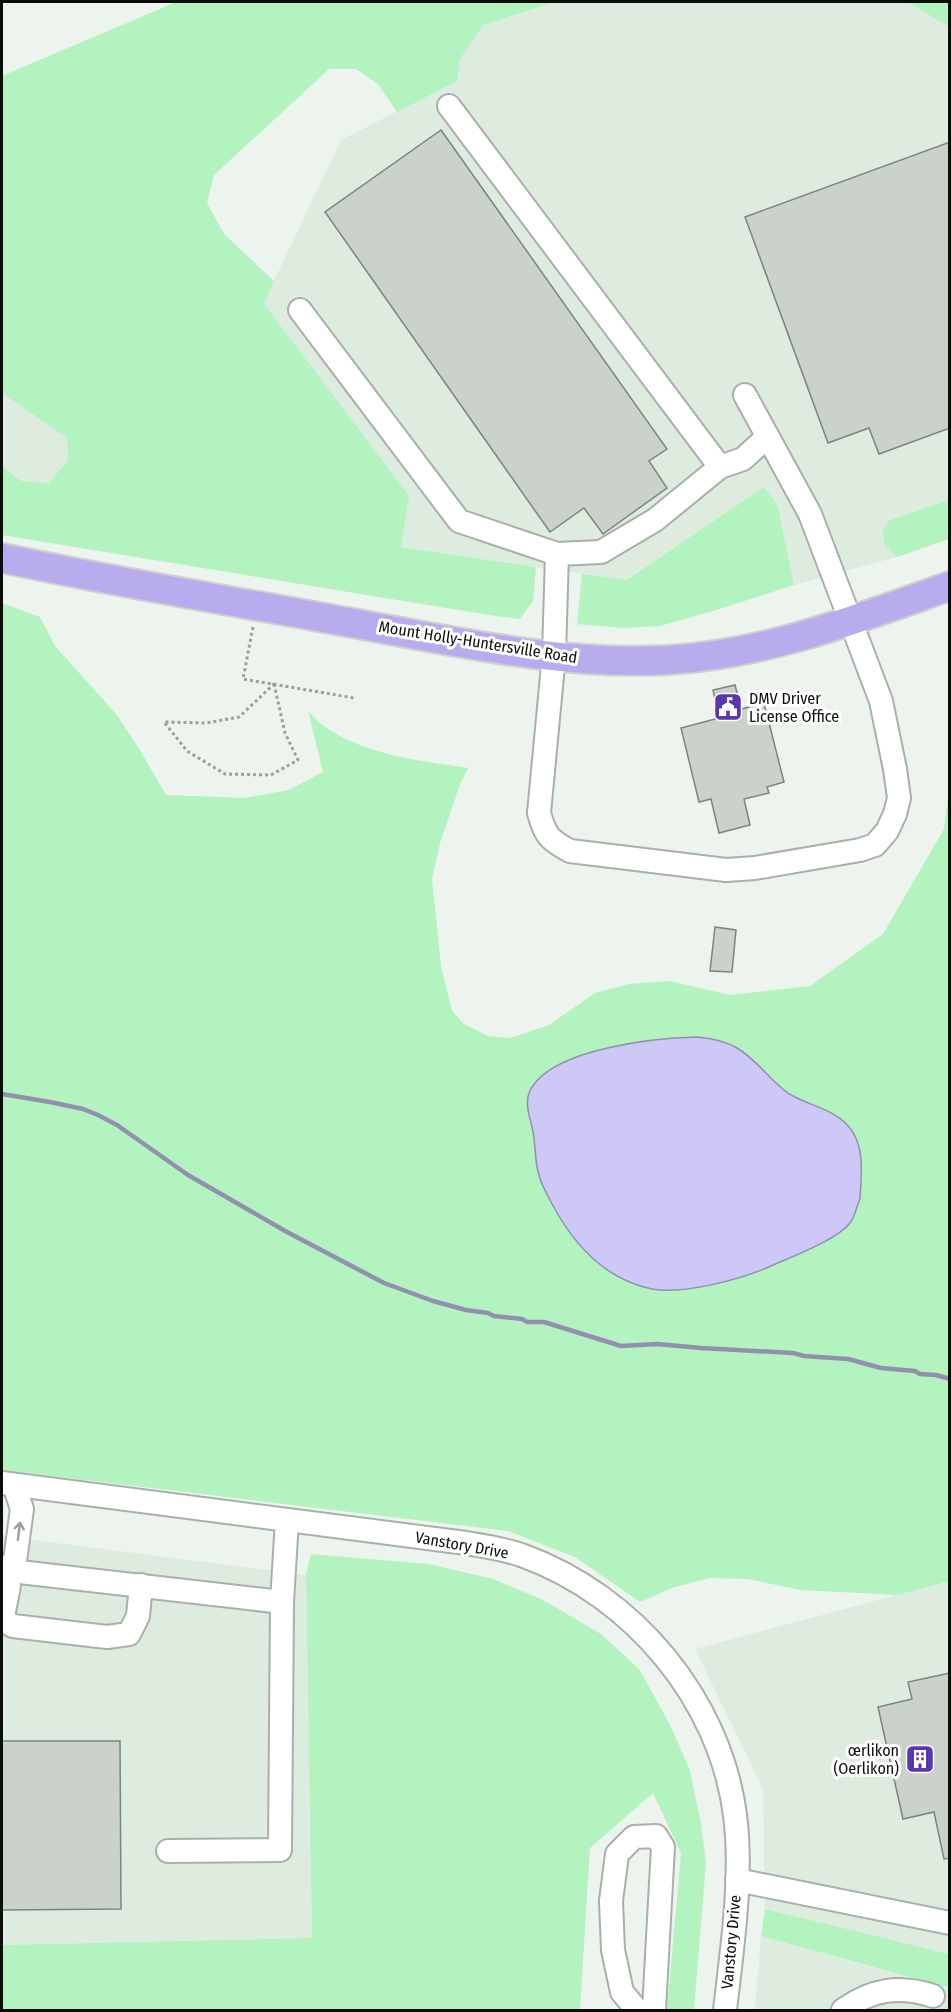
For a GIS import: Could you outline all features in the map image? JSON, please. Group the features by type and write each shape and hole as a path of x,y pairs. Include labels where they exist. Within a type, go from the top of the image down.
{"main road":[{"name":"Mount Holly-Huntersville Road","path":"2,558 446,640 554,655 637,661 704,656 775,642 851,621 950,586"}],"street":[{"path":"449,106 720,467"},
{"path":"300,310 459,521 557,554 601,552 655,520 720,467 743,459 767,437"},
{"path":"557,554 554,655 539,813 544,832 555,843 570,851 726,870 755,868 860,850 875,845 887,831 899,798 881,701 810,514 745,395"},
{"path":"2,1570 15,1561 22,1509 6,1491"},
{"name":"Vanstory Drive","path":"6,1491 287,1520 499,1549 534,1560 572,1579 602,1598 631,1622 664,1657 692,1695 724,1763 730,1788 737,1842 732,1952 725,2010"},
{"path":"168,1851 280,1850 282,1602 287,1520"},
{"path":"2,1570 282,1602"},
{"path":"2,1570 9,1586 2,1621 13,1626 107,1638 129,1634 138,1616 141,1585"},
{"path":"637,2010 622,1992 614,1950 611,1901 617,1854 634,1837 656,1836 663,1847 654,2010"},
{"path":"737,1880 950,1923"},
{"path":"843,2010 872,1994 894,1989 933,1996"}],"path":[{"path":"257,606 243,679 354,698"},
{"path":"274,684 285,733 298,760 271,775 225,774 187,751 164,722 206,723 239,717 274,684"}],"shaded area":[{"path":"556,2 908,2 949,27 949,500 890,520 885,545 897,557 794,585 778,506 764,487 625,580 401,547 263,304 341,140 457,81 460,59 483,25"},
{"path":"2,393 67,438 68,460 49,483 21,481 2,466"},
{"path":"709,1038 737,1048 752,1059 786,1092 840,1118 856,1138 861,1155 860,1199 852,1220 844,1229 825,1242 790,1258 745,1276 712,1285 680,1290 652,1289 618,1277 590,1256 558,1215 544,1188 537,1166 528,1113 529,1093 545,1074 584,1054 633,1043"},
{"path":"2,1536 306,1575 312,1938 2,1945"},
{"path":"949,1581 949,1954 765,1909 763,1789 695,1649"},
{"path":"761,1936 949,1989 949,2010 755,2010"}],"green space":[{"path":"176,2 556,2 483,25 460,59 457,81 397,112 378,84 356,69 329,69 214,175 207,203 224,234 274,281 264,304 409,496 401,547 536,567 533,601 520,619 2,535 2,466 21,481 49,483 68,460 67,438 2,393 2,76"},
{"path":"908,2 949,2 949,27"},
{"path":"764,487 778,506 794,585 660,626 623,628 577,624 582,574 626,580"},
{"path":"949,500 949,539 897,557 885,545 882,531 890,520"},
{"path":"2,603 40,617 55,646 116,714 166,795 244,798 289,790 323,772 308,711 325,727 358,744 394,755 468,768 440,843 432,879 441,966 452,1011 464,1024 488,1036 511,1038 549,1025 595,993 629,984 669,981 730,995 810,986 883,934 944,829 949,790 949,1581 898,1595 801,1590 748,1579 709,1578 672,1588 640,1602 575,1557 508,1531 2,1470"},
{"path":"311,1554 429,1564 493,1579 543,1600 601,1634 640,1670 672,1729 690,1771 701,1823 706,1863 694,2010 667,2010 681,1853 653,1793 590,1848 580,2010 2,2010 2,1945 312,1938 306,1575"},
{"path":"765,1909 949,1954 949,1988 761,1936"}],"building":[{"path":"441,130 667,449 649,461 667,488 603,534 584,508 550,532 325,212"},
{"path":"950,142 950,428 879,454 869,428 828,443 745,217"},
{"path":"735,685 741,709 764,703 784,782 767,787 769,793 744,799 750,825 719,833 711,799 699,802 681,728 719,718 713,690"},
{"path":"715,927 736,930 732,972 710,971"},
{"name":"œrlikon (Oerlikon)","path":"950,1673 950,1858 944,1859 934,1812 903,1819 878,1707 912,1699 908,1682"},
{"path":"2,1741 120,1741 121,1909 2,1910"}],"waterway":[{"path":"2,1094 83,1109 98,1115 117,1125 188,1175 287,1232 384,1283 433,1301 494,1316 522,1319 527,1322 544,1322 621,1346 657,1344 793,1353 848,1359 881,1368 915,1371 920,1374 950,1379"}],"place":[{"name":"DMV Driver License Office","path":"728,707"},
{"name":"œrlikon (Oerlikon)","path":"920,1759"}]}
